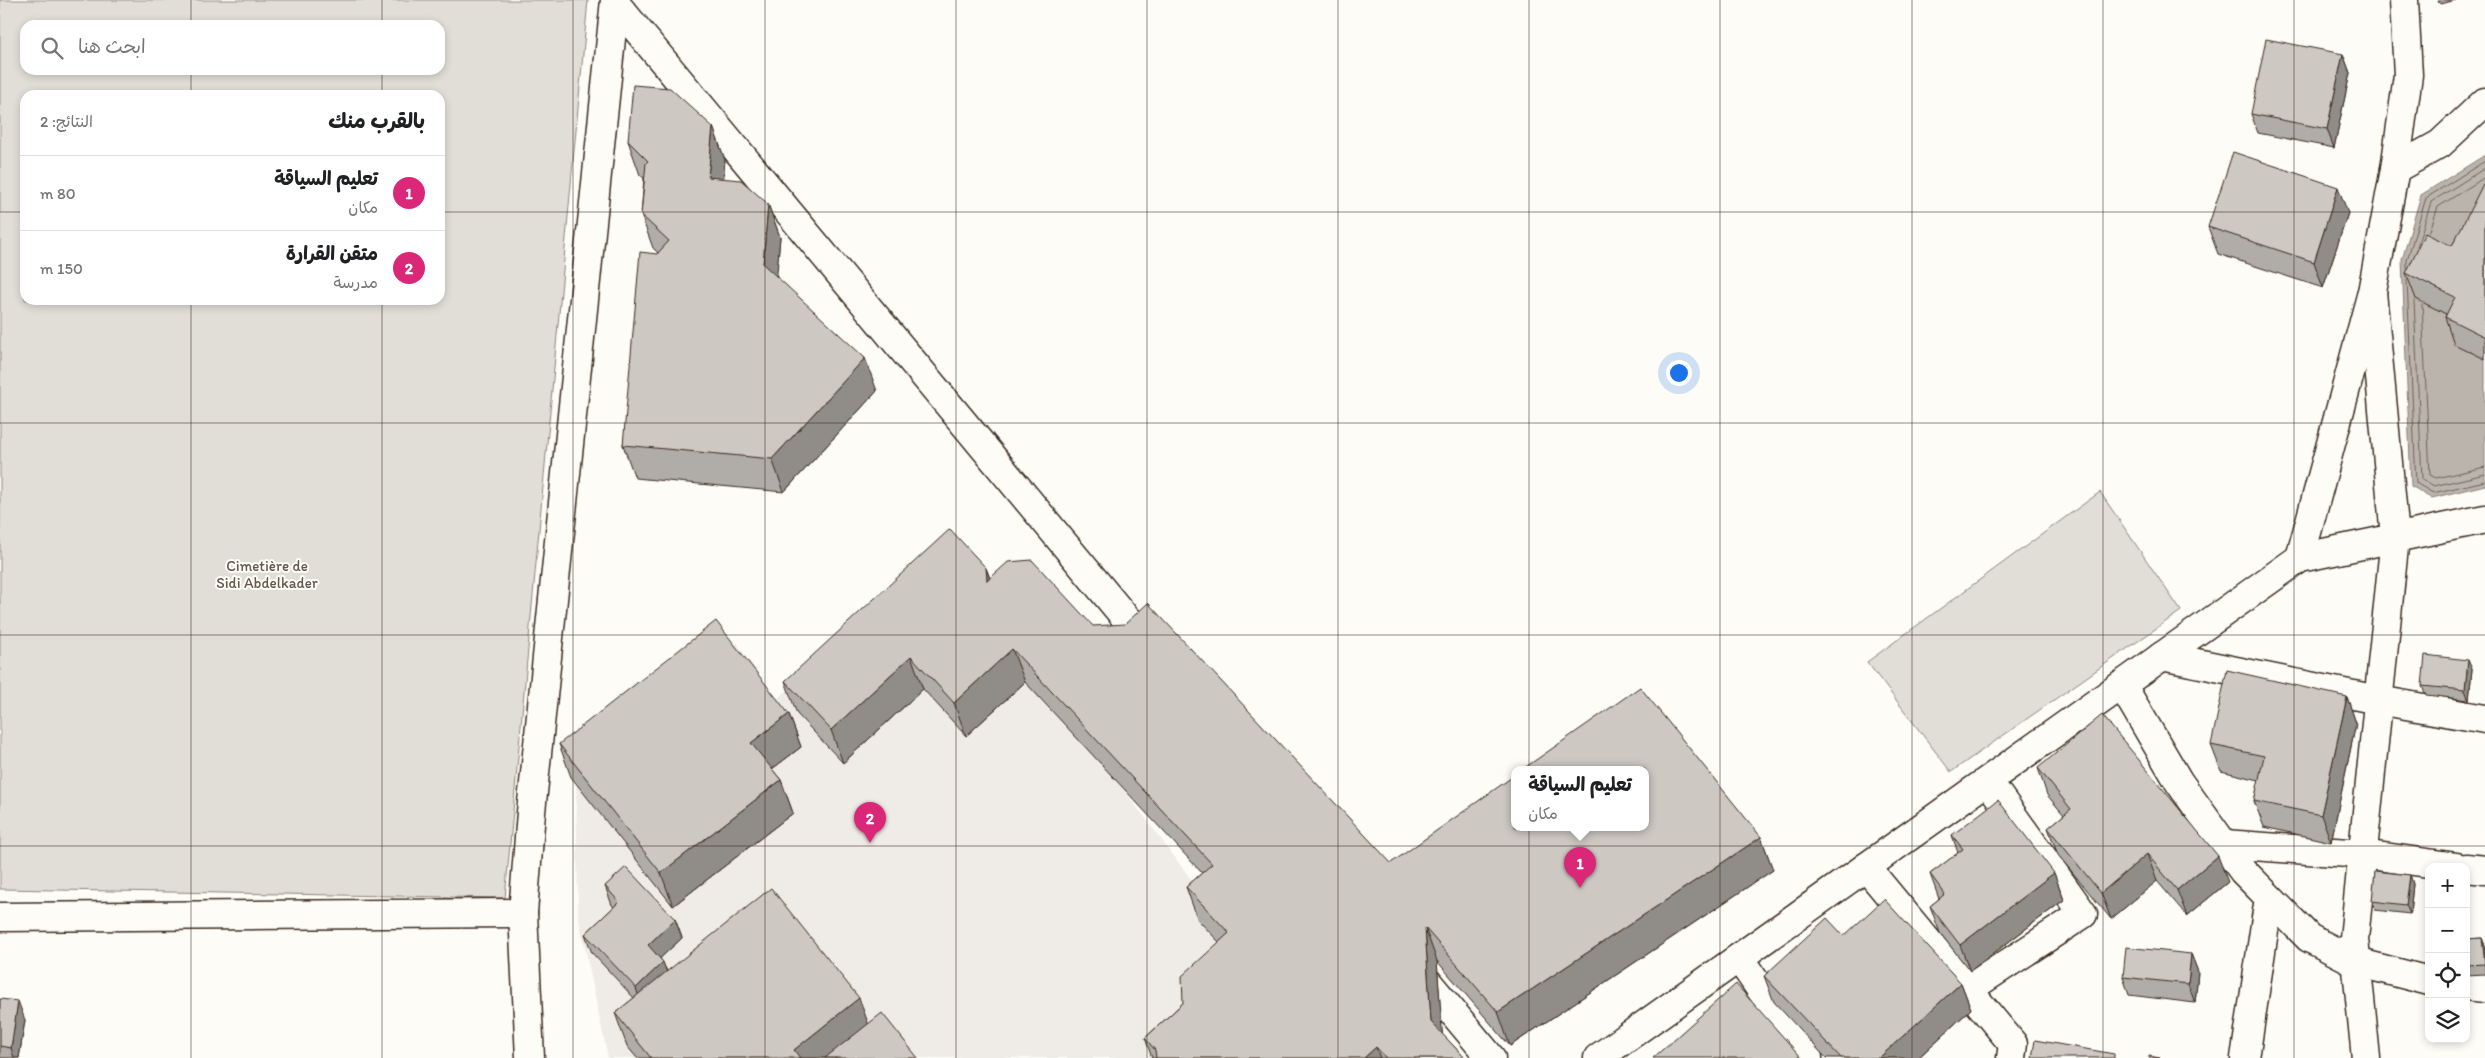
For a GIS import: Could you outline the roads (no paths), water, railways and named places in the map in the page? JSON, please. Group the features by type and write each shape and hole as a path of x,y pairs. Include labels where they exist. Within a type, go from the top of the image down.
{"street":[{"path":"2300,558 2372,292 2396,169 2408,75 2404,0"},
{"path":"615,1 1167,668"},
{"path":"530,1058 523,913 531,812 615,1"},
{"path":"2396,169 2440,144 2485,102"},
{"path":"2366,1058 2354,939 2395,537 2372,292"},
{"path":"1598,1058 2300,558 2485,519"},
{"path":"2162,656 2378,700 2485,719"},
{"path":"2122,685 2179,782 2242,870 2309,938 2356,962 2425,981"},
{"path":"1967,990 2083,914 1988,781"},
{"path":"2224,844 2362,854 2428,863"},
{"path":"1866,867 2013,1044 2011,1058"},
{"path":"2470,868 2485,870"},
{"path":"2246,1058 2269,898"},
{"path":"0,917 523,913"},
{"path":"1402,951 1491,1058"},
{"path":"1739,958 1808,1058"},
{"path":"2470,986 2485,988"}],"water":[{"path":"2485,155 2485,485 2432,498 2411,486 2402,260 2421,195"}],"place":[{"name":"متقن القرارة","path":"870,843"},
{"name":"تعليم السياقة","path":"1580,888"}],"park label":[{"name":"Cimetière de Sidi Abdelkader","path":"267,574"}]}
